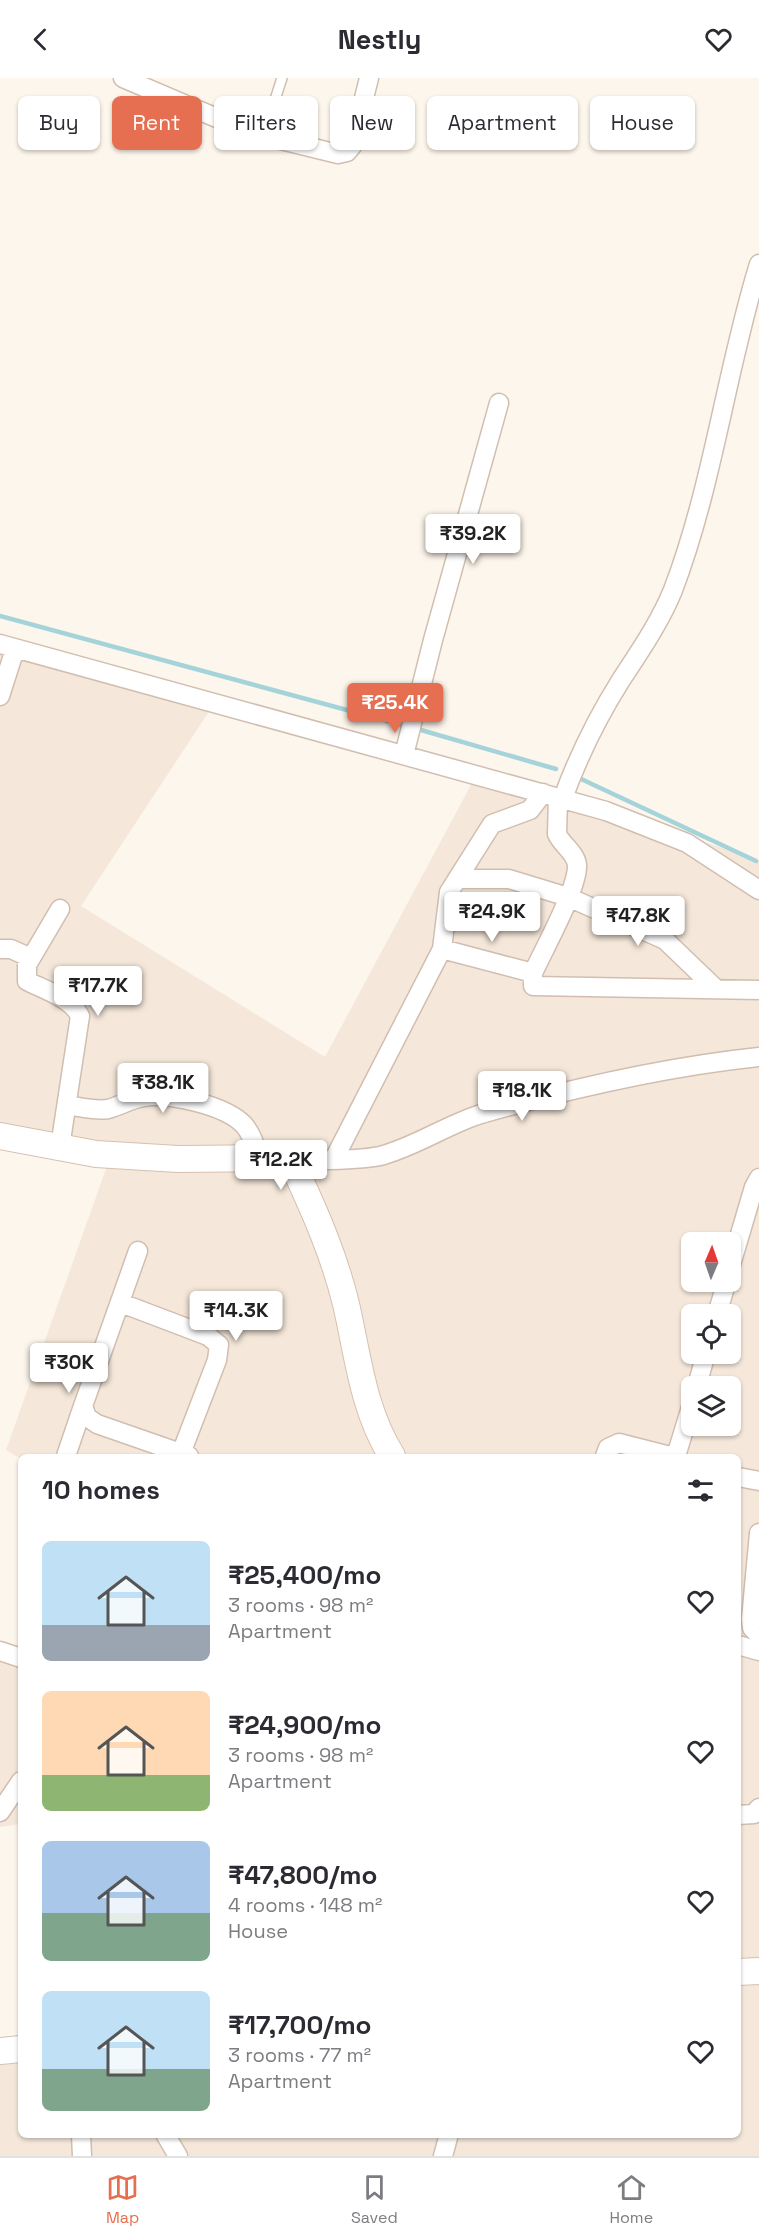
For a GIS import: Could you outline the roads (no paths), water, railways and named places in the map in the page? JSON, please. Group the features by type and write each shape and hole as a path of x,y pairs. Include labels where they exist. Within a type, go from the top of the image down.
{"street":[{"path":"123,78 214,116"},
{"path":"313,150 339,154 347,152 352,146 369,78"},
{"path":"333,1159 442,949 449,892 492,824 530,810 555,796 605,708 658,623 673,590 704,487 733,358 759,264"},
{"path":"406,747 412,717 499,403"},
{"path":"0,696 8,646 406,747 606,811 687,843 759,890"},
{"path":"555,796 557,834 577,864 568,897 533,973 533,986 759,990"},
{"path":"457,879 509,879 568,897 665,940 715,988"},
{"path":"60,909 31,958 25,974 27,981 67,1002 76,1008 80,1016 60,1147"},
{"path":"0,949 11,949 31,958"},
{"path":"442,949 533,973"},
{"path":"0,1136 136,1157 259,1158 288,1161 381,1155 461,1120 590,1084 681,1067 759,1057"},
{"path":"67,1105 107,1109 137,1099 156,1096 193,1101 231,1115 242,1123 251,1135 259,1158"},
{"path":"288,1161 294,1167 325,1233 345,1303 368,1407 379,1436 391,1454"},
{"path":"741,1232 754,1187 759,1179"},
{"path":"67,1454 138,1251"},
{"path":"121,1303 208,1336 219,1345 217,1360 185,1454"},
{"path":"83,1406 87,1417 97,1424 179,1454"},
{"path":"677,1454 682,1436"},
{"path":"606,1454 608,1448 619,1443 662,1454"},
{"path":"741,1477 759,1480"},
{"path":"759,1533 751,1619 752,1628 759,1635"},
{"path":"741,1646 759,1651"},
{"path":"0,1651 18,1657"},
{"path":"0,1812 18,1785"},
{"path":"741,1815 754,1814 759,1808"},
{"path":"741,1972 759,1971"},
{"path":"0,2051 18,2049"},
{"path":"81,2138 82,2156"},
{"path":"167,2138 178,2156"},
{"path":"443,2156 448,2138"}],"lane":[{"path":"276,96 282,78"}],"waterway":[{"path":"0,616 406,726"},
{"path":"414,728 556,769"},
{"path":"579,778 756,861"}]}
